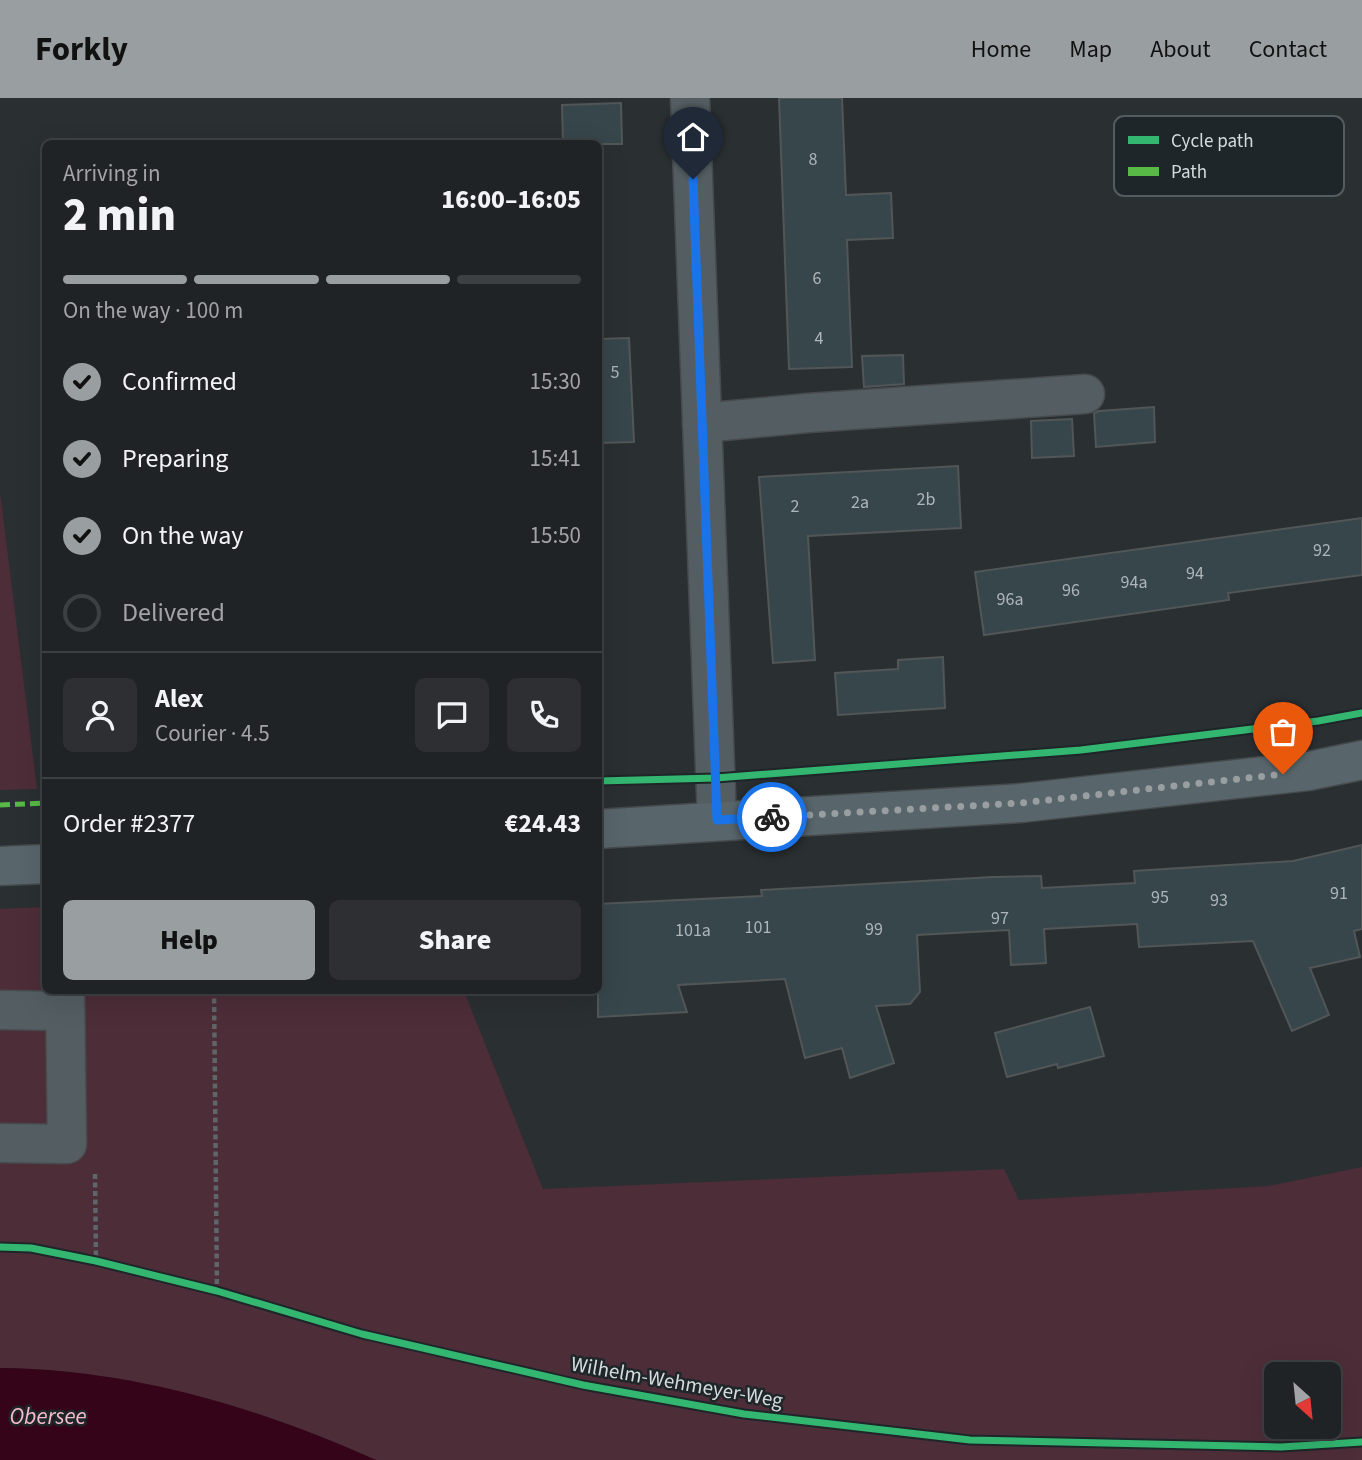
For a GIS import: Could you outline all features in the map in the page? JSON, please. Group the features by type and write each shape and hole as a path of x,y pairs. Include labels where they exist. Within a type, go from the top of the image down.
{"main road":[{"path":"602,829 1021,803 1309,771 1362,760"},
{"path":"0,866 42,864"}],"street":[{"path":"690,98 717,820"},
{"path":"702,423 1085,394"},
{"path":"0,1010 65,1001 67,1144 0,1143"}],"path":[{"path":"214,994 217,1291"},
{"path":"67,1144 95,1161 96,1261"}],"shaded area":[{"path":"0,492 37,789 0,790"},
{"path":"42,907 42,994 465,994 543,1189 1004,1169 1019,1200 1269,1186 1362,1167 1362,1460 376,1460 286,1424 192,1395 145,1384 49,1370 0,1368 0,909"}],"water":[{"name":"Obersee","path":"0,1368 97,1375 192,1395 286,1423 376,1460 0,1460"}],"building":[{"path":"779,98 842,98 846,195 891,193 893,238 847,240 852,367 789,369"},
{"path":"621,103 622,144 602,144 602,140 563,140 562,105"},
{"path":"629,338 634,442 602,443 602,339"},
{"path":"903,355 904,384 864,387 862,356"},
{"path":"1154,407 1155,442 1096,447 1094,413"},
{"path":"1072,419 1074,456 1032,458 1031,421"},
{"path":"958,466 961,528 808,536 815,660 773,663 759,477"},
{"path":"1362,518 1362,575 1228,593 1229,600 984,635 975,572"},
{"path":"943,657 945,708 838,715 835,673 898,669 898,660"},
{"path":"1362,845 1362,929 1354,931 1360,957 1310,968 1329,1015 1292,1031 1253,941 1139,947 1137,924 1044,929 1046,963 1011,965 1009,930 917,935 920,992 910,1004 876,1006 894,1063 850,1078 842,1048 805,1058 785,979 678,985 687,1012 598,1017 598,994 602,994 602,904 762,896 761,890 993,877 1041,876 1042,888 1135,883 1134,871 1293,861"},
{"path":"1090,1007 1104,1056 1058,1068 1057,1064 1007,1077 995,1033"}],"marked path":[{"path":"0,805 42,803"}],"cycle path":[{"path":"602,781 716,778 1081,750 1318,721 1362,713"},
{"name":"Wilhelm-Wehmeyer-Weg","path":"0,1247 31,1248 96,1261 217,1291 362,1334 583,1385 744,1414 970,1440 1281,1447 1362,1442"}],"way so far":[{"path":"772,817 1021,803 1283,774"}],"route":[{"path":"693,179 717,820 772,817"}]}
